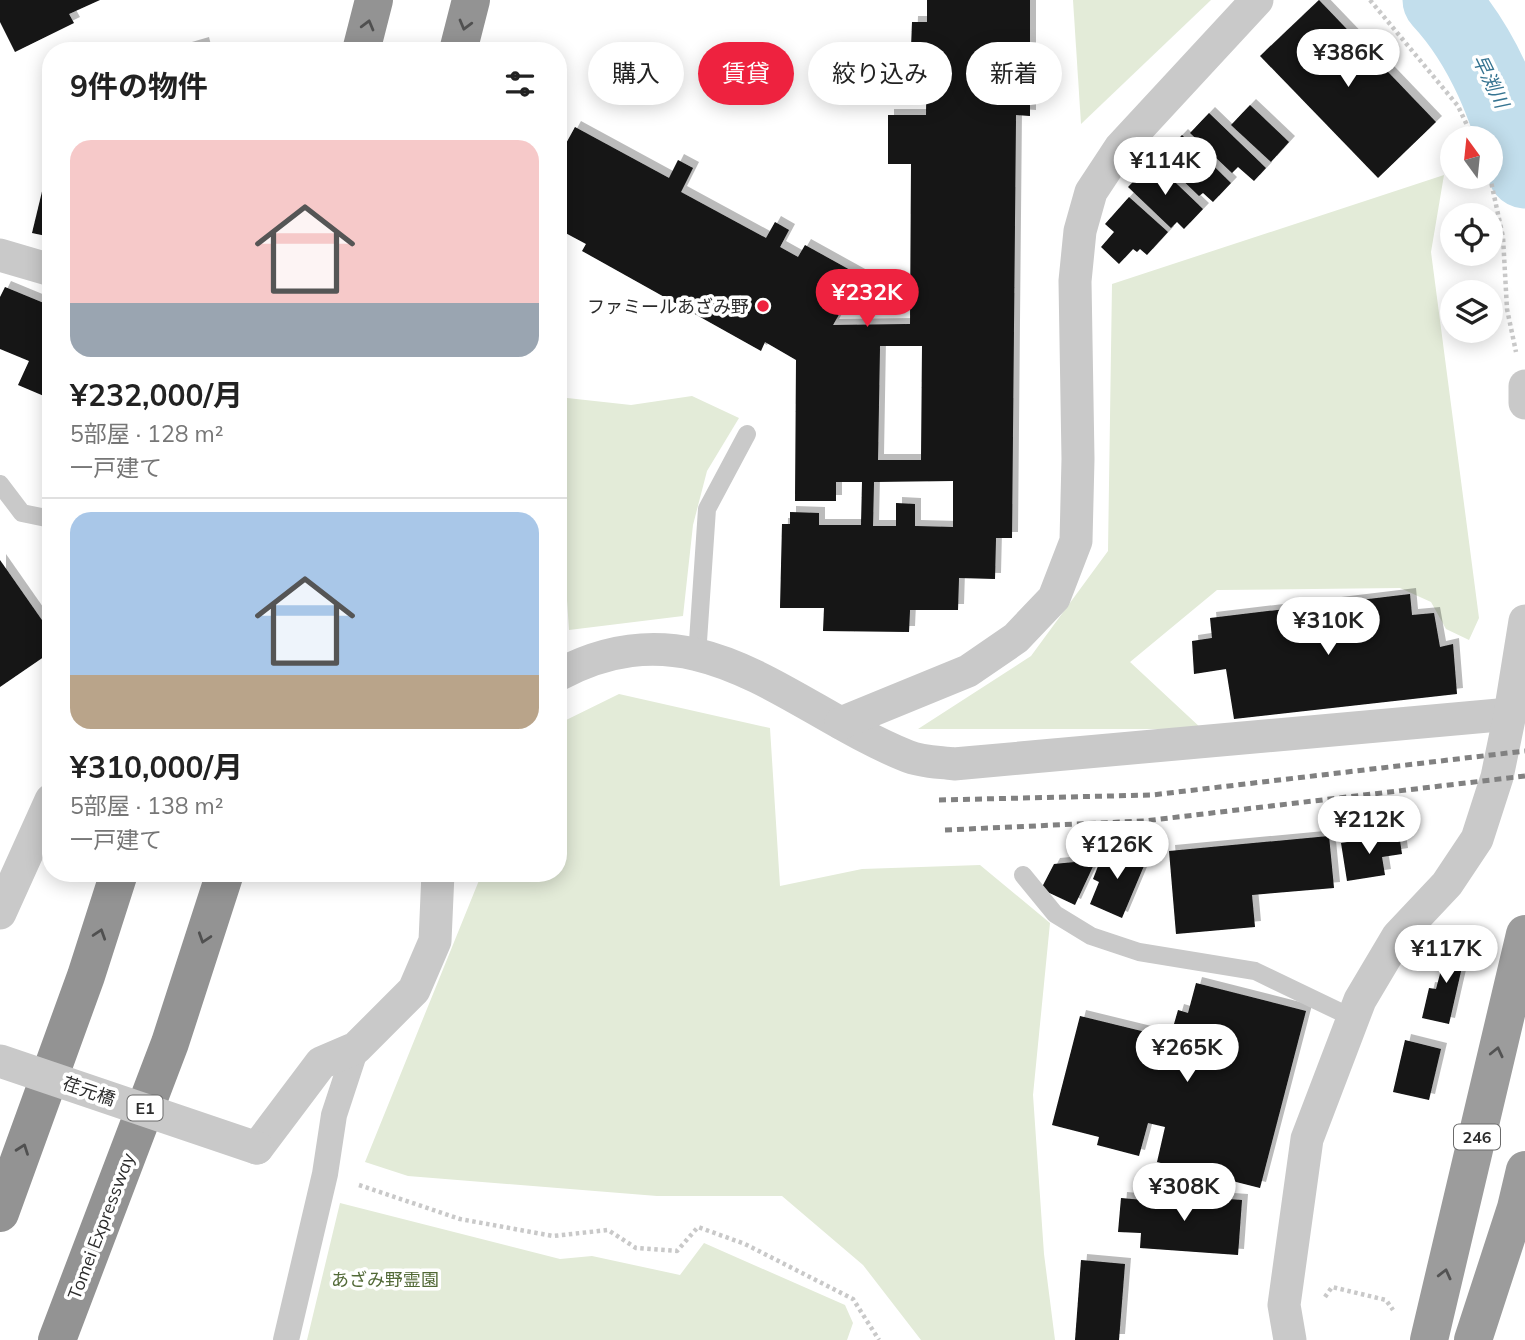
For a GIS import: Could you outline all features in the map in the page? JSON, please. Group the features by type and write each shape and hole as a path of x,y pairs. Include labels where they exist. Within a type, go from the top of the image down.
{"highway":[{"path":"363,42 374,0"},
{"path":"460,42 471,0"},
{"path":"0,1213 86,976 116,882"},
{"name":"Tomei Expressway","path":"57,1340 170,1043 222,882"},
{"name":"246","path":"1429,1340 1525,934"},
{"path":"1473,1340 1516,1208 1525,1170"}],"street":[{"path":"841,723 968,671 1016,638 1054,598 1076,541 1078,459 1075,281 1080,231 1091,192 1120,148 1257,0"},
{"path":"0,255 42,267"},
{"path":"1525,387 1525,403"},
{"path":"1290,1340 1284,1305 1307,1139 1360,1000 1398,936 1447,884 1477,839 1497,777 1525,621"},
{"path":"567,671 599,658 658,650 723,660 756,674 841,723 909,757 954,764 1510,715"},
{"path":"0,913 42,820"},
{"path":"286,1340 325,1174 334,1115 356,1048 414,990 436,941 438,882"},
{"name":"荏元橋","path":"0,1061 257,1147 321,1063 356,1048"}],"lane":[{"path":"697,656 708,509 747,434"},
{"path":"0,484 22,513 42,517"},
{"path":"1023,875 1055,914 1091,936 1139,952 1255,971 1353,1018"}],"path":[{"path":"1370,0 1458,106 1467,126"},
{"path":"1493,189 1503,237 1507,309 1525,387"},
{"path":"325,1174 460,1219 553,1236 608,1230 636,1248 677,1251 698,1227 745,1244 853,1299 879,1340"},
{"path":"1332,1287 1386,1300 1397,1315"}],"green space":[{"path":"1073,0 1211,0 1081,124"},
{"path":"1440,176 1442,189 1431,252 1440,321 1440,343 1443,343 1479,618 1469,640 1446,629 1431,602 1400,588 1217,590 1130,662 1202,729 918,729 1031,656 1108,551 1112,284"},
{"path":"692,396 739,418 707,471 693,525 683,616 569,630 567,398 631,405"},
{"path":"619,694 770,728 780,886 862,869 980,865 1050,923 1033,1095 1044,1254 1055,1340 921,1340 863,1265 782,1196 657,1196 408,1176 365,1162 478,882 567,882 567,720"},
{"name":"あざみ野霊園","path":"340,1203 560,1259 592,1256 680,1275 704,1243 845,1305 853,1323 847,1340 307,1340"}],"building":[{"path":"0,0 100,0 69,14 74,23 15,52 0,22"},
{"name":"ファミールあざみ野","path":"927,0 1030,0 1030,42 966,42 966,105 1030,105 1030,116 1016,115 1012,538 996,538 995,579 959,578 958,610 910,610 909,632 823,631 824,608 780,608 782,524 790,524 790,512 819,513 819,525 861,525 862,482 836,482 836,501 795,501 796,360 765,342 761,351 582,251 586,244 567,234 567,142 575,127 669,178 678,160 693,168 681,192 766,238 775,222 789,230 780,247 798,257 805,245 861,276 833,325 910,324 911,164 888,164 888,115 926,115 926,105 952,105 952,42 911,42 912,22 927,22","holes":["880,346 922,346 921,460 878,460","953,481 953,527 915,526 915,504 896,503 896,526 873,526 874,482"]},
{"path":"1319,0 1436,122 1378,178 1260,56"},
{"path":"1250,105 1289,142 1271,162 1231,125"},
{"path":"1209,113 1266,168 1254,181 1238,167 1232,173 1190,133"},
{"path":"1182,135 1231,183 1213,202 1203,193 1199,196 1171,169 1175,166 1164,154"},
{"path":"1153,161 1203,209 1184,229 1177,222 1171,228 1128,187"},
{"path":"42,192 42,235 32,233"},
{"path":"1129,197 1168,232 1147,255 1140,249 1137,252 1133,249 1119,264 1101,247 1114,232 1105,224"},
{"path":"5,287 42,302 42,395 18,385 29,361 0,349 0,297"},
{"path":"0,560 42,620 42,658 0,687"},
{"path":"1410,594 1412,615 1434,613 1440,647 1453,644 1457,694 1234,719 1226,669 1194,674 1192,641 1212,638 1210,618"},
{"path":"1399,834 1402,854 1382,857 1385,875 1347,881 1341,843"},
{"path":"1329,836 1334,888 1252,895 1255,927 1176,934 1169,851"},
{"path":"1114,847 1146,861 1122,918 1090,904 1099,882 1093,879 1102,856 1109,859"},
{"path":"1096,860 1075,905 1041,889 1054,864"},
{"path":"1449,940 1467,945 1449,1024 1422,1018 1429,988 1436,989"},
{"path":"1196,983 1306,1011 1260,1188 1157,1162 1165,1127 1148,1123 1139,1156 1097,1145 1099,1137 1052,1125 1080,1016 1170,1038 1178,1010 1188,1013"},
{"path":"1405,1040 1441,1049 1429,1100 1393,1092"},
{"path":"1143,1193 1242,1200 1238,1255 1140,1248 1141,1233 1118,1232 1121,1198 1143,1200"},
{"path":"1081,1260 1125,1264 1119,1340 1075,1340"}],"waterway":[{"name":"早渕川","path":"1440,0 1470,38 1482,59 1502,102 1525,171"}],"railway":[{"path":"939,800 1152,795 1525,751"},
{"path":"945,830 1144,821 1525,776"}],"place":[{"name":"ファミールあざみ野","path":"763,306"}]}
